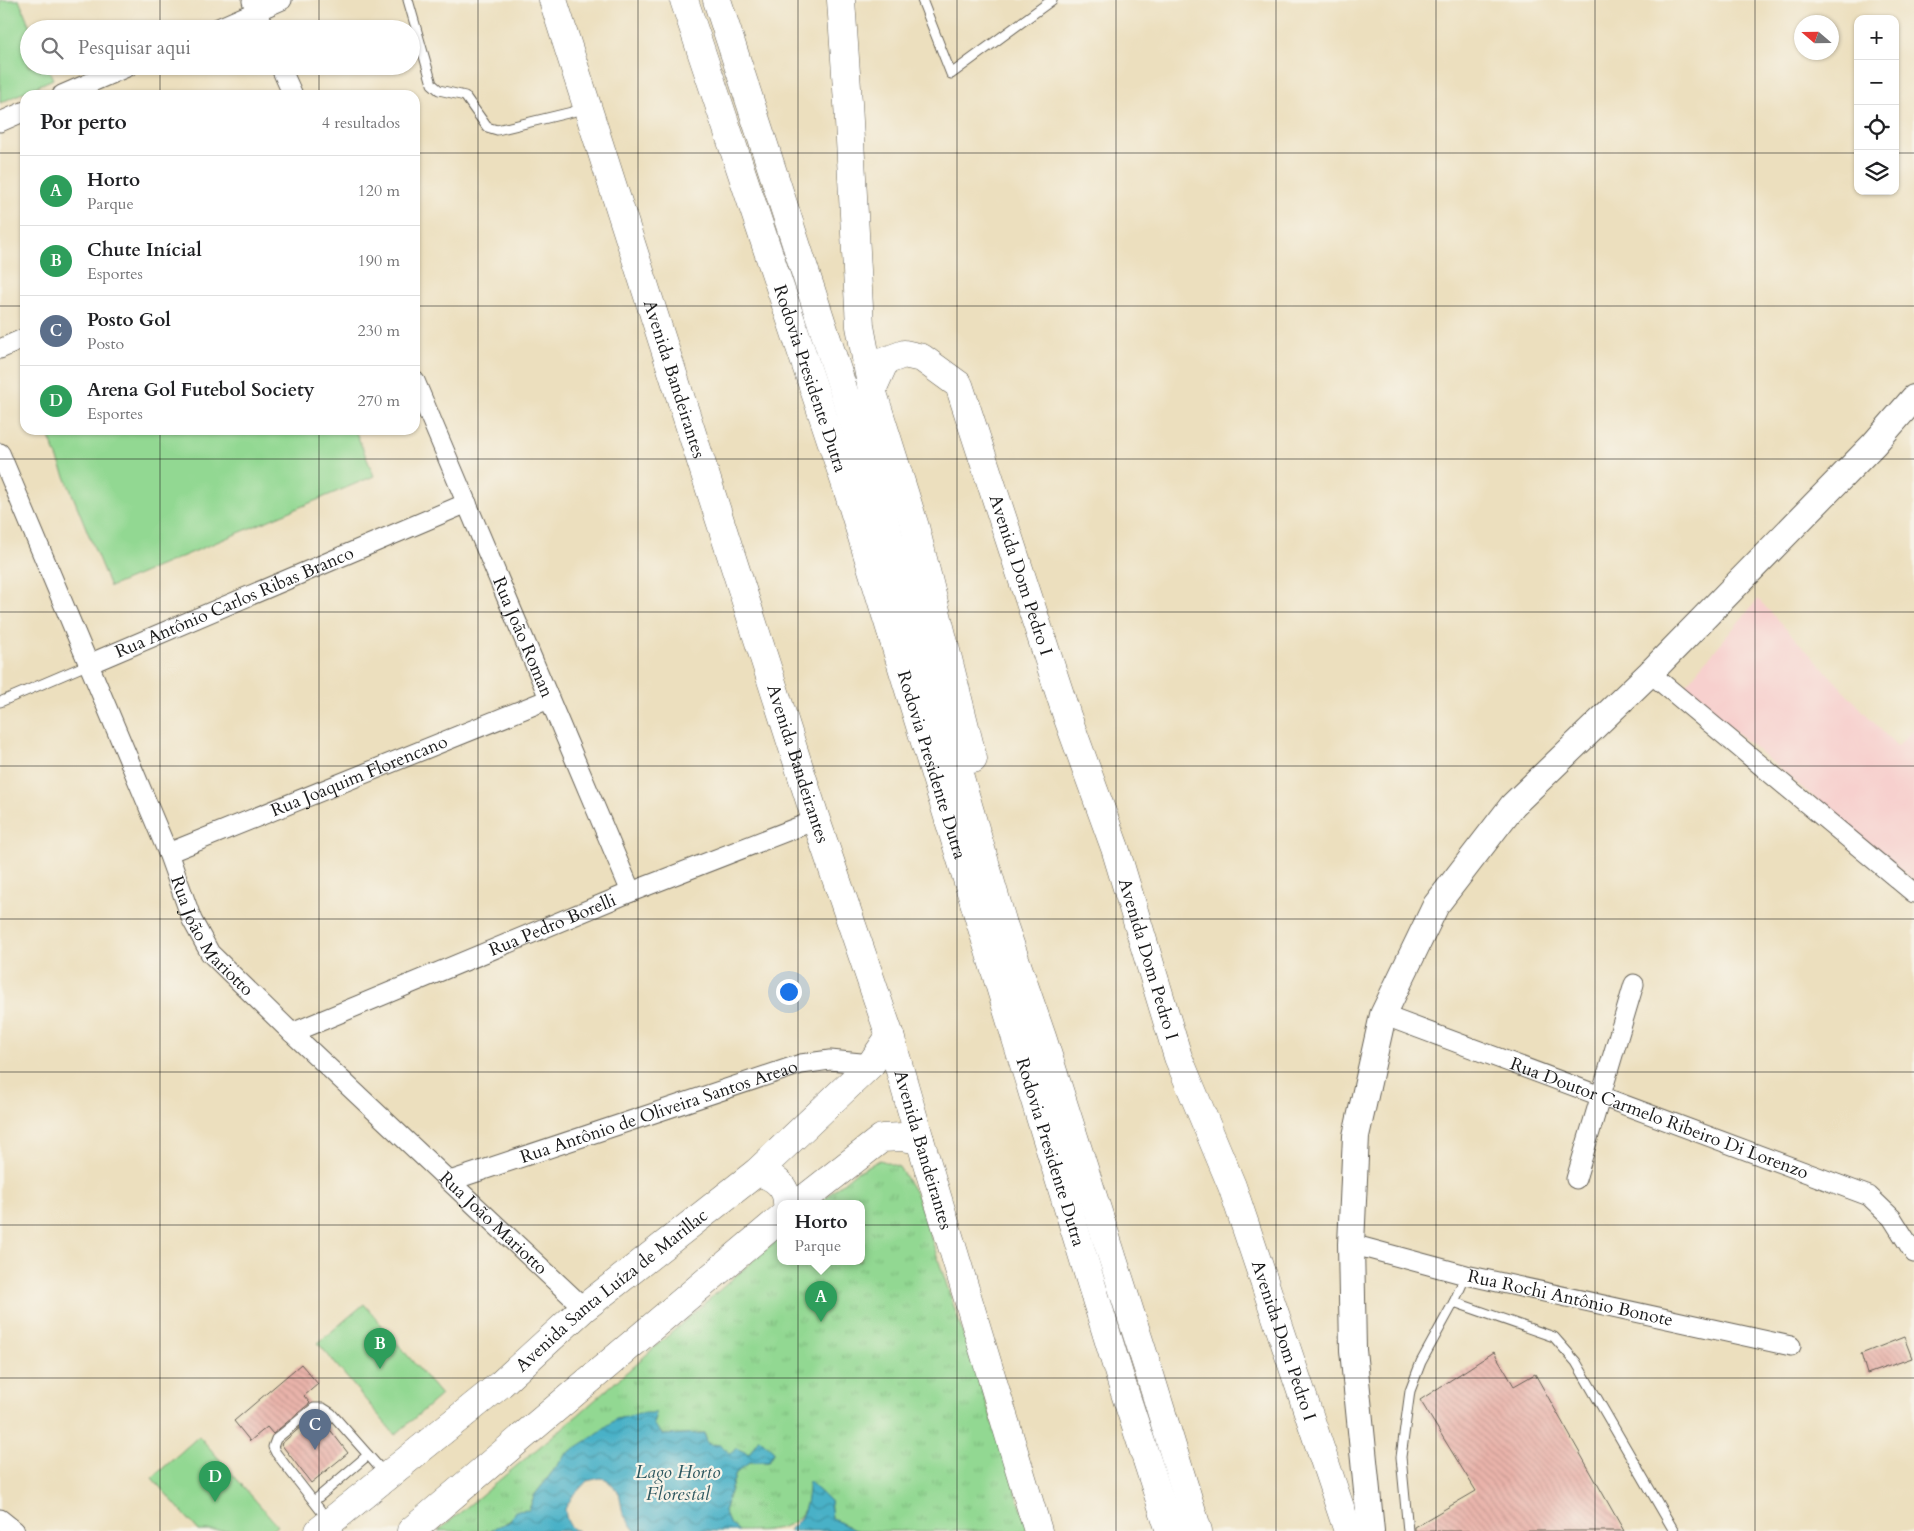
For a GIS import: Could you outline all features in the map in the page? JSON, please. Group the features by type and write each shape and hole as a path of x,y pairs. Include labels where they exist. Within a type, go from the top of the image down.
{"main road":[{"name":"Avenida Bandeirantes","path":"553,0 816,820 890,1036 1038,1531"},
{"name":"Rodovia Presidente Dutra","path":"684,0 847,488 1170,1531"},
{"name":"Rodovia Presidente Dutra","path":"717,0 871,475 1003,924 1042,1037 1198,1531"},
{"path":"841,0 860,326 872,390 915,527 1042,1037"},
{"name":"Avenida Dom Pedro I","path":"872,390 885,361 904,354 922,358 959,385 1067,716 1115,848 1178,1057 1232,1186 1348,1531"},
{"path":"1371,1531 1353,1350 1351,1244 1356,1136 1383,1015 1436,905 1507,813 1650,673 1874,444 1914,398"},
{"name":"Avenida Santa Luíza de Marillac","path":"321,1518 388,1476 501,1384 584,1308 757,1172 871,1064 890,1036"},
{"path":"803,1200 882,1138 902,1137 920,1140"},
{"path":"757,1172 769,1175 782,1184 787,1200"},
{"path":"411,1531 777,1221"}],"street":[{"path":"231,20 254,6 282,0"},
{"path":"254,6 260,20"},
{"path":"74,90 108,75"},
{"path":"284,75 291,90"},
{"path":"0,122 20,113"},
{"path":"0,349 20,340"},
{"name":"Rua João Roman","path":"420,393 630,892"},
{"name":"Rua João Mariotto","path":"0,453 168,853 192,920 210,952 292,1034 584,1308"},
{"name":"Rua Antônio Carlos Ribas Branco","path":"89,664 467,503"},
{"path":"1650,673 1914,893"},
{"name":"Rua Joaquim Florencano","path":"168,853 549,699"},
{"name":"Rua Pedro Borelli","path":"292,1034 630,892 816,820"},
{"path":"1576,1179 1599,1096 1634,984"},
{"name":"Rua Doutor Carmelo Ribeiro Di Lorenzo","path":"1383,1015 1868,1196 1892,1218 1914,1253"},
{"name":"Rua Antônio de Oliveira Santos Areao","path":"450,1181 802,1064 830,1060 871,1064"},
{"name":"Rua Rochi Antônio Bonote","path":"1351,1244 1466,1275 1791,1346"},
{"path":"0,1519 15,1531"}],"lane":[{"path":"408,0 414,20"},
{"path":"922,0 932,30 951,74 1052,0"},
{"path":"420,42 432,84 439,90 465,96 486,126 497,130 572,112 587,106"},
{"name":"Rua Antônio Carlos Ribas Branco","path":"0,702 89,664"},
{"path":"1408,1531 1401,1457 1410,1391 1421,1362 1454,1302 1466,1275"},
{"path":"1454,1302 1554,1337 1576,1362 1674,1531"},
{"path":"368,1455 321,1518 273,1447 276,1439 314,1408 323,1408 331,1413 388,1476"}],"shaded area":[{"path":"1758,599 1897,747 1914,728 1914,881 1683,688"}],"green space":[{"path":"0,0 19,0 27,20 20,20 20,75 51,75 53,79 29,90 20,90 20,94 0,103"},
{"path":"54,435 357,435 374,476 110,587 49,437"},
{"path":"880,1160 899,1167 917,1196 1029,1531 856,1531 832,1518 830,1501 809,1482 806,1505 802,1514 796,1520 788,1525 771,1530 739,1531 729,1523 724,1511 736,1473 750,1462 768,1462 749,1454 731,1454 720,1446 708,1444 704,1433 663,1435 653,1424 656,1413 591,1439 566,1454 534,1496 529,1510 491,1531 438,1531 578,1415 777,1240 777,1265 865,1265 865,1200 823,1200 855,1173"},
{"path":"364,1304 441,1395 395,1435 318,1343"},
{"path":"199,1436 278,1526 272,1531 199,1531 152,1478"}],"water":[{"name":"Lago Horto Florestal","path":"644,1413 656,1413 653,1424 663,1435 704,1433 708,1444 720,1445 731,1454 736,1448 749,1454 759,1438 774,1451 768,1462 750,1462 736,1473 724,1511 729,1523 739,1531 635,1531 623,1514 619,1493 606,1479 600,1478 587,1481 572,1497 565,1509 568,1522 578,1531 491,1531 509,1522 515,1511 529,1510 534,1496 566,1454 616,1419"},
{"path":"809,1481 830,1501 832,1518 856,1531 787,1531 794,1526 802,1515"}],"building":[{"path":"1904,1337 1912,1358 1867,1374 1861,1354"},
{"path":"1494,1352 1514,1386 1535,1374 1624,1531 1414,1531 1414,1527 1476,1491 1420,1400"},
{"path":"301,1364 318,1384 304,1396 310,1403 273,1434 267,1427 250,1441 234,1421"},
{"path":"318,1414 348,1453 311,1483 281,1444"}],"place":[{"name":"Horto","path":"821,1322"},
{"name":"Chute Inícial","path":"380,1369"},
{"name":"Posto Gol","path":"315,1450"},
{"name":"Arena Gol Futebol Society","path":"215,1502"}]}
